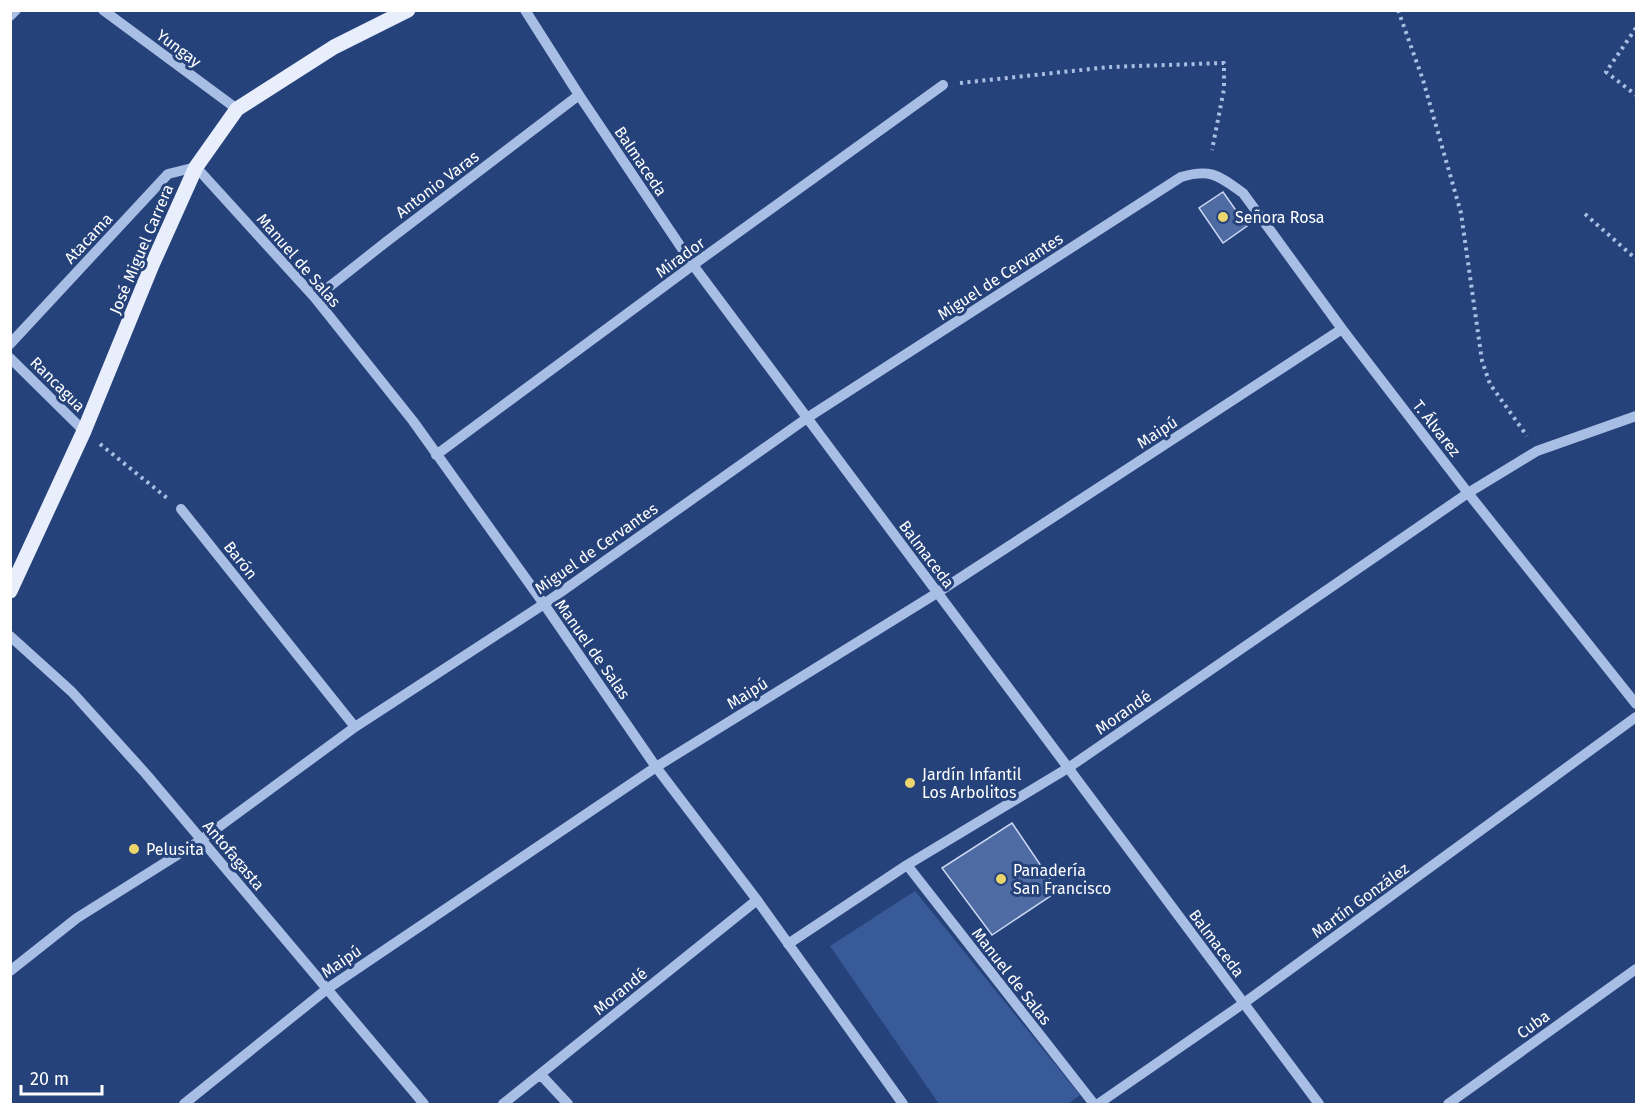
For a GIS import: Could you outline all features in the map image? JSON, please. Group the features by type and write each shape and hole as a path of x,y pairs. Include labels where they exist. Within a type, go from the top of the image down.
{"main road":[{"name":"José Miguel Carrera","path":"10,591 84,431 152,265 196,167 237,109 334,47 408,10"}],"street":[{"path":"10,16 16,10"},
{"name":"Yungay","path":"103,10 237,109"},
{"name":"Balmaceda","path":"525,10 693,266 1319,1104"},
{"name":"Mirador","path":"436,455 943,85"},
{"name":"Antonio Varas","path":"315,298 579,95"},
{"name":"Manuel de Salas","path":"196,167 315,298 413,421 544,604 656,767 757,900 903,1104"},
{"name":"Atacama","path":"10,344 168,174 196,167"},
{"name":"Miguel de Cervantes","path":"10,971 77,918 201,840 355,727 544,604 807,418 1181,177 1196,173 1211,173"},
{"name":"T. Álvarez","path":"1211,173 1243,194 1342,329 1468,493 1636,704"},
{"name":"Maipú","path":"184,1104 327,989 656,767 937,593 1342,329"},
{"name":"Rancagua","path":"10,358 84,431"},
{"name":"Morandé","path":"788,944 907,865 1068,768 1468,493 1537,451 1636,416"},
{"name":"Barón","path":"181,509 355,727"},
{"name":"Antofagasta","path":"10,636 72,692 146,774 424,1104"},
{"name":"Martín González","path":"1096,1104 1244,1003 1636,717"},
{"name":"Manuel de Salas","path":"907,865 1096,1104"},
{"name":"Morandé","path":"503,1104 757,900"},
{"name":"Cuba","path":"1448,1104 1636,969"},
{"path":"541,1075 568,1104"}],"path":[{"path":"1398,10 1423,80 1461,213 1482,361 1490,384 1537,451"},
{"path":"1636,28 1606,72 1636,95"},
{"path":"943,85 1109,67 1224,63 1224,90 1212,150"},
{"path":"1585,214 1636,259"},
{"path":"84,431 181,509"}],"shaded area":[{"path":"915,891 1080,1095 1068,1104 939,1104 830,946"}],"building":[{"name":"Señora Rosa","path":"1223,192 1247,226 1223,243 1199,208"},
{"name":"Panadería San Francisco","path":"1012,823 1058,891 992,935 942,868"}],"place":[{"name":"Señora Rosa","path":"1223,217"},
{"name":"Jardín Infantil Los Arbolitos","path":"910,783"},
{"name":"Pelusita","path":"134,849"},
{"name":"Panadería San Francisco","path":"1001,879"}]}
